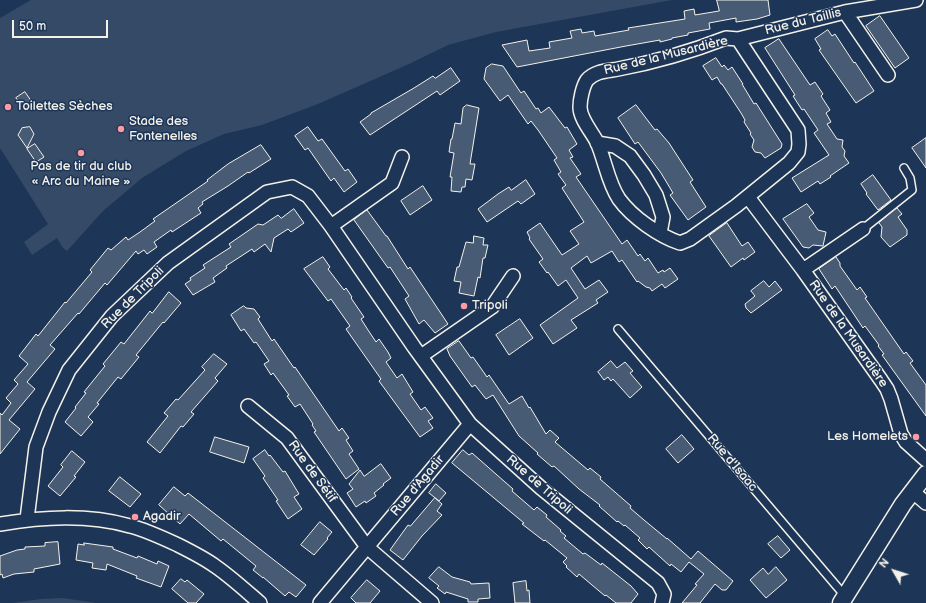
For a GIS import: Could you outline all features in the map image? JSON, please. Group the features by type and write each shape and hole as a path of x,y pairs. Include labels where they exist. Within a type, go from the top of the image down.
{"street":[{"name":"Rue du Taillis","path":"738,39 845,12 916,0"},
{"path":"845,12 888,75"},
{"name":"Rue de la Musardière","path":"726,38 738,39 798,130 800,144 798,152 789,163 736,206 690,239 680,243 660,233 636,217 618,198 597,144 583,117 580,107 584,90 587,81 597,73 637,66 688,53 726,38"},
{"path":"597,144 615,146 630,156 644,175 656,195 663,217 660,233"},
{"path":"331,226 392,183 402,157"},
{"name":"Rue de Tripoli","path":"27,519 36,447 49,412 69,370 112,316 168,263 267,192 292,187 308,196 331,226 470,424 541,488 658,583 664,594 662,603"},
{"name":"Rue de la Musardière","path":"748,196 803,270 887,389 901,434 906,442 926,460"},
{"name":"Rue de la Musardière","path":"803,270 863,229"},
{"path":"421,356 492,307 513,276"},
{"name":"Rue de Sétif","path":"248,406 288,438 367,547"},
{"name":"Rue d'Agadir","path":"320,603 470,424"},
{"name":"Rue d'Isaac","path":"843,599 912,491 926,474"},
{"path":"912,491 926,503"},
{"path":"0,524 48,517 102,520 130,526 163,538 215,566 260,603"},
{"path":"367,547 432,603"}],"lane":[{"path":"863,229 912,190 910,178 904,168"},
{"name":"Rue d'Isaac","path":"618,329 843,599"}],"shaded area":[{"name":"Stade des Fontenelles","path":"31,0 672,0 496,32 448,45 318,104 262,125 224,134 186,151 142,178 103,211 67,251 63,248 57,238 32,255 24,242 48,224 0,148 0,18"},
{"path":"63,598 96,603 12,603 41,599"}],"building":[{"path":"717,0 768,0 770,15 757,19 736,22 736,18 709,23 710,29 688,33 688,35 660,42 660,40 517,67 502,45 527,40 529,51 550,48 549,42 572,38 570,31 581,29 582,33 594,31 595,36 629,30 628,28 685,19 684,11 694,9 695,15 719,11"},
{"path":"880,16 909,58 895,68 866,26"},
{"path":"828,30 832,36 835,34 874,91 856,103 819,50 821,49 815,39"},
{"path":"779,39 810,85 815,82 823,94 821,96 830,110 826,113 831,122 827,124 837,139 843,140 842,147 845,151 844,156 849,163 820,184 818,181 801,192 792,178 829,155 814,133 818,130 804,109 802,110 793,96 795,95 765,48"},
{"path":"716,58 722,67 724,65 728,70 732,67 754,104 756,103 782,144 781,148 765,158 761,153 755,152 752,147 754,140 744,122 745,120 722,84 717,77 712,80 703,66"},
{"path":"492,64 503,66 521,93 524,91 536,109 538,108 541,113 549,107 565,128 567,127 577,144 569,150 573,157 570,158 581,174 576,177 622,244 627,240 638,256 640,254 645,261 648,258 658,273 663,270 664,272 670,268 678,279 665,288 662,284 652,291 650,288 638,281 637,282 622,260 619,262 612,251 591,263 587,256 571,268 585,289 599,280 608,292 596,300 598,303 571,320 577,328 553,344 540,325 578,298 566,280 558,286 548,272 547,273 539,262 543,259 529,239 530,238 527,232 540,223 562,255 579,244 570,231 584,222 562,188 566,185 558,174 561,172 554,160 557,158 538,130 531,121 528,124 508,95 500,101 484,79 486,68"},
{"path":"451,68 460,81 440,95 437,91 370,135 360,122 371,113 433,76 435,78"},
{"path":"25,92 34,105 25,111 16,98"},
{"path":"467,105 479,108 470,164 475,164 472,180 466,179 465,187 462,187 461,192 451,191 452,177 450,177 454,153 449,152 451,139 455,123 461,124 463,108"},
{"path":"636,105 655,130 657,129 669,143 693,180 690,182 706,207 688,220 670,195 673,193 661,173 638,142 635,144 618,118"},
{"path":"30,127 34,134 27,148 18,135 22,128"},
{"path":"308,127 318,141 322,139 345,171 348,169 357,182 344,192 334,178 331,181 308,148 305,150 295,136"},
{"path":"926,138 926,168 912,148"},
{"path":"35,144 44,157 36,162 27,149"},
{"path":"261,145 271,159 202,202 203,204 198,208 201,213 172,232 171,230 154,242 157,247 147,254 144,250 138,254 136,251 107,285 105,283 50,345 55,349 27,382 35,389 9,420 20,429 0,454 0,413 2,415 11,403 6,398 18,384 14,380 28,364 19,356 36,334 38,336 65,302 66,303 92,272 90,270 108,248 111,250 126,237 128,240 140,232 155,221 153,219 208,181 207,180 228,164"},
{"path":"873,175 891,200 878,210 866,194 867,193 861,184"},
{"path":"526,180 535,194 521,204 518,201 487,222 478,209 509,187 511,190"},
{"path":"423,186 432,200 410,215 401,201"},
{"path":"807,204 814,213 809,217 818,230 826,232 823,246 813,245 809,248 803,247 783,219"},
{"path":"897,208 902,214 898,217 907,230 907,235 890,247 881,237 882,227 879,223"},
{"path":"294,209 304,223 291,232 288,229 274,238 271,252 265,244 254,252 252,249 226,266 227,268 213,278 215,282 193,295 185,284 191,280 190,278 205,268 203,265 231,247 229,244 258,224 263,225 278,215 281,218"},
{"path":"367,210 387,236 408,269 410,267 448,324 435,333 424,320 419,324 405,299 409,296 390,267 388,268 354,220"},
{"path":"727,223 742,246 748,242 755,252 744,260 743,258 731,267 709,236"},
{"path":"474,236 484,238 483,245 488,245 485,258 483,258 480,278 478,277 474,296 459,293 461,282 454,281 457,267 459,267 466,242 473,243"},
{"path":"323,257 330,267 328,269 344,290 346,288 352,297 351,298 364,317 361,319 376,342 379,339 388,352 391,358 386,362 397,378 402,374 413,392 410,394 421,410 425,407 433,418 428,421 433,428 420,437 379,381 381,379 346,329 350,326 331,299 328,301 304,269"},
{"path":"836,257 840,263 840,266 857,290 860,287 867,297 865,298 904,354 906,352 913,361 910,363 926,385 926,416 882,355 884,354 878,346 879,345 865,326 863,328 835,286 832,289 819,269"},
{"path":"764,281 769,287 775,281 782,290 751,313 746,308 745,304 755,296 751,291"},
{"path":"169,292 181,303 136,355 139,357 121,379 118,377 97,403 99,404 88,417 93,422 81,436 65,422 86,393 84,392 105,366 103,364 121,342 124,344 150,311 152,313"},
{"path":"244,306 246,308 254,309 260,317 258,319 272,341 274,339 294,368 295,367 339,431 342,428 349,438 346,440 353,451 349,454 359,469 346,479 314,432 316,431 312,425 313,424 300,404 295,407 287,396 289,395 273,373 271,375 264,364 269,361 256,342 254,343 244,329 241,331 231,315"},
{"path":"520,319 533,338 509,355 496,335"},
{"path":"459,341 471,358 473,357 487,377 489,375 509,404 522,396 546,434 550,430 559,438 555,442 588,470 590,468 601,477 600,479 631,506 630,508 691,559 698,551 733,581 726,590 722,590 715,584 700,603 682,603 704,574 689,562 681,572 671,564 670,566 649,547 647,549 638,540 640,538 625,525 624,526 618,521 617,522 599,506 600,505 579,489 554,466 552,467 537,454 538,453 519,436 493,395 486,399 475,385 472,387 450,356 447,349"},
{"path":"214,354 227,364 215,378 218,381 191,412 194,414 183,427 181,426 160,453 147,442 168,416 164,413 205,370 202,367"},
{"path":"611,361 617,368 625,362 633,371 630,373 642,387 630,398 613,379 611,381 608,377 604,380 598,372"},
{"path":"682,435 694,449 678,463 666,449"},
{"path":"215,437 249,447 244,463 210,452"},
{"path":"265,450 283,472 285,471 299,494 294,497 302,509 288,519 276,501 278,500 263,478 265,476 253,459"},
{"path":"463,450 469,455 472,453 513,489 512,491 534,510 537,507 547,515 546,517 566,536 564,538 583,554 585,553 601,565 602,563 631,586 638,594 631,603 616,603 606,595 605,596 579,574 577,577 566,567 567,566 563,562 567,558 522,524 524,523 452,463"},
{"path":"72,451 85,462 74,476 76,477 60,496 48,486 63,467 61,465"},
{"path":"381,464 391,478 374,493 376,496 366,503 365,501 356,507 347,493 353,489 349,484 360,470 364,476"},
{"path":"120,477 141,494 130,507 109,491"},
{"path":"436,484 446,493 439,501 429,493"},
{"path":"174,487 185,496 188,493 306,585 296,597 289,592 285,596 253,570 256,566 223,539 221,541 189,514 180,524 159,505"},
{"path":"435,498 442,504 437,511 442,515 422,536 403,560 390,550 408,525 410,526"},
{"path":"320,522 332,532 314,555 301,545"},
{"path":"778,536 790,550 781,558 768,544"},
{"path":"58,542 60,564 34,569 34,572 14,574 3,578 2,574 0,575 0,556 25,549 25,547 45,546 45,543"},
{"path":"84,543 113,547 113,549 137,558 138,556 157,564 158,561 169,566 161,587 136,578 137,576 107,564 106,570 92,568 93,563 76,560 78,544 84,545"},
{"path":"439,567 452,577 470,582 471,584 489,583 490,598 478,599 478,602 468,602 468,599 446,592 445,594 437,588 439,586 429,578"},
{"path":"776,567 787,580 766,598 750,580 763,568 768,574"},
{"path":"181,579 185,582 187,580 204,594 196,603 188,603 172,589"},
{"path":"367,580 380,591 370,603 356,603 351,598"},
{"path":"526,581 527,591 529,590 530,603 515,603 513,583"}],"place":[{"name":"Toilettes Sèches","path":"8,107"},
{"name":"Stade des Fontenelles","path":"121,129"},
{"name":"Pas de tir du club « Arc du Maine »","path":"81,153"},
{"name":"Tripoli","path":"464,306"},
{"name":"Les Homelets","path":"916,437"},
{"name":"Agadir","path":"135,517"}]}
